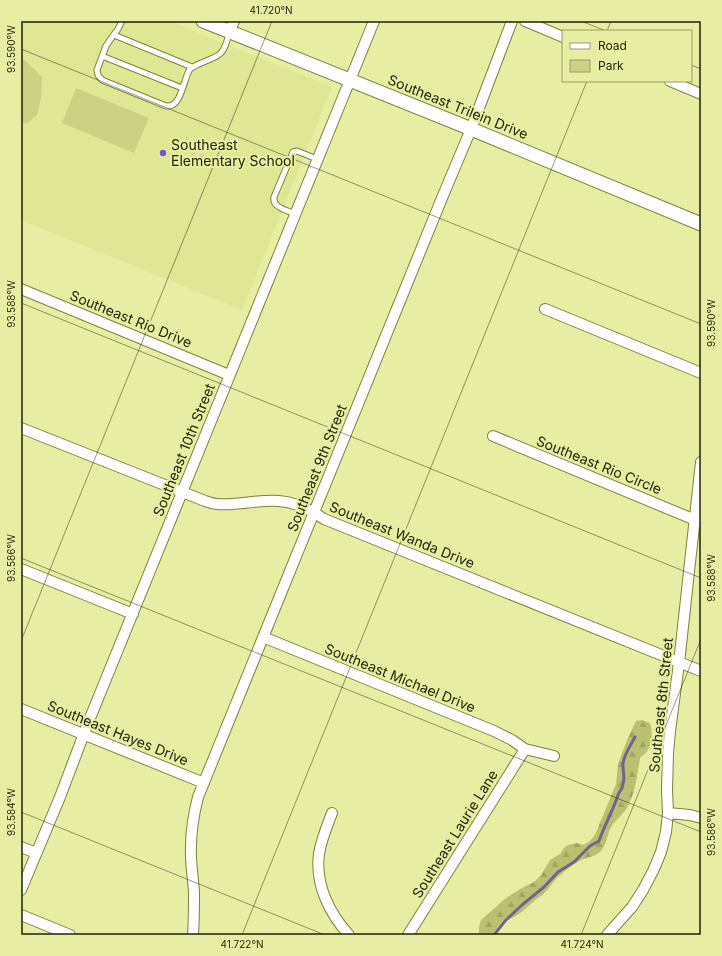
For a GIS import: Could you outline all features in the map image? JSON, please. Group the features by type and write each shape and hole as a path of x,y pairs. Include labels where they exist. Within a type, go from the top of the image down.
{"street":[{"name":"Southeast Trilein Drive","path":"203,21 231,26 350,80 701,224"},
{"name":"Southeast 10th Street","path":"21,890 374,21"},
{"name":"Southeast 9th Street","path":"193,935 195,916 194,890 191,869 192,833 196,808 204,783 438,205 471,129 512,21"},
{"path":"525,21 562,37"},
{"path":"672,82 701,94"},
{"name":"Southeast Rio Drive","path":"21,289 229,375"},
{"path":"544,309 701,373"},
{"name":"Southeast Wanda Drive","path":"21,428 205,501 229,505 262,501 278,501 286,502 314,512 324,519 701,671"},
{"name":"Southeast Rio Circle","path":"493,436 698,521"},
{"name":"Southeast 8th Street","path":"607,935 632,908 644,890 653,871 666,832 668,812 667,790 670,731 698,521 701,462"},
{"path":"21,569 133,614"},
{"name":"Southeast Michael Drive","path":"263,637 494,731 512,740 525,749 554,756"},
{"name":"Southeast Hayes Drive","path":"21,709 204,783"},
{"name":"Southeast Laurie Lane","path":"408,935 525,749"},
{"path":"668,812 701,818"},
{"path":"332,813 322,842 318,868 323,892 332,915 349,935"},
{"path":"21,847 36,853"},
{"path":"21,916 70,935"}],"lane":[{"path":"122,21 102,56 97,70 99,78 166,106 171,106 176,102 192,68 215,58 222,53 231,26"},
{"path":"114,35 192,68"},
{"path":"102,56 182,88"},
{"path":"295,214 277,206 274,200 289,161 293,152 297,151 318,159"}],"shaded area":[{"name":"Southeast Elementary School","path":"21,21 169,21 332,87 242,310 21,220"}],"green space":[{"path":"21,59 27,62 42,77 41,98 37,115 27,123 21,122"},
{"path":"76,88 149,118 134,153 62,123"},
{"path":"642,720 650,723 652,735 650,747 640,758 636,783 630,802 625,811 612,826 601,851 594,856 581,860 567,869 535,901 516,916 503,920 492,935 479,935 481,920 506,898 534,882 541,875 550,860 560,854 568,845 577,843 583,845 590,841 595,835 616,784 618,764 627,740 636,721"}],"waterway":[{"path":"494,935 505,921 544,887 558,872 574,862 590,846 599,841 622,787 624,780 623,762 635,737"}],"place":[{"name":"Southeast Elementary School","path":"163,153"}]}
